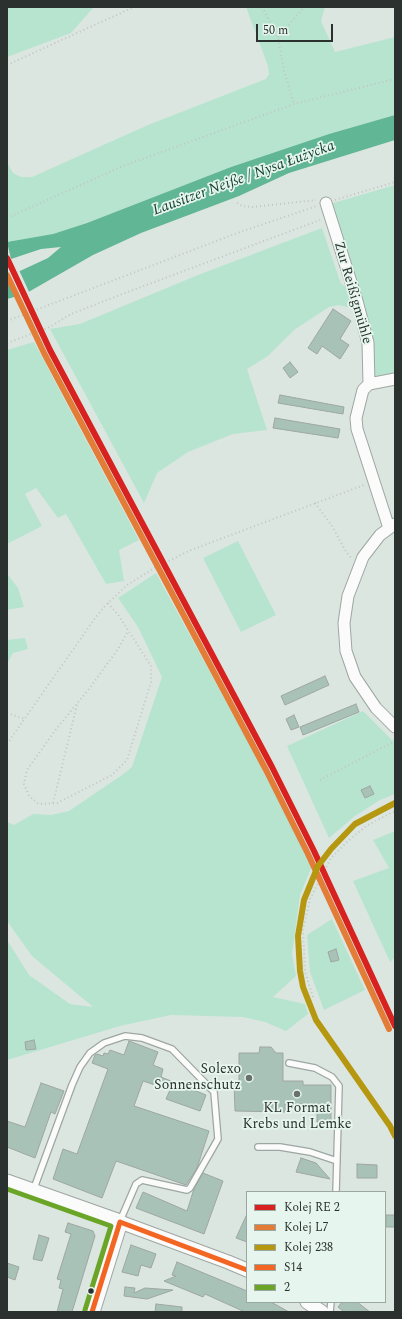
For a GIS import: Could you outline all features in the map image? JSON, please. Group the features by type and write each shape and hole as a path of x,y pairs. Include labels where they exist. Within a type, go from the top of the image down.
{"main road":[{"path":"7,1182 120,1222 92,1312"}],"street":[{"name":"Zur Reißigmühle","path":"323,201 330,217 357,300 368,343 368,384 363,390 356,424 373,482 392,526"},
{"path":"368,384 395,379"},
{"path":"392,526 372,545 357,568 348,596 344,631 346,651 355,677 376,708 395,727"},
{"path":"120,1222 246,1270"},
{"path":"309,1303 323,1312"}],"lane":[{"path":"33,1191 72,1085 80,1067 90,1052 104,1043 125,1036 142,1038 172,1049 214,1092 218,1139 190,1188 187,1190 142,1180 136,1184 120,1222"},
{"path":"289,1063 315,1068 332,1077 339,1086 336,1191"},
{"path":"258,1147 280,1147 310,1152 338,1161"},
{"path":"323,1312 330,1303"}],"path":[{"path":"7,65 134,7"},
{"path":"262,7 278,37 284,71 294,104"},
{"path":"278,37 304,7"},
{"path":"7,218 123,166 294,104 395,79"},
{"path":"7,320 323,201 395,182"},
{"path":"237,203 242,206 253,207 323,201"},
{"path":"7,343 50,326 71,314 330,217"},
{"path":"7,744 93,621 108,603 127,585 142,575 178,556 373,482"},
{"path":"315,504 332,526 344,550 353,560"},
{"path":"108,603 128,631 151,666 151,682 127,760 112,775 57,803 39,804 29,796 24,784 27,770 57,728 78,703 118,649 128,631"},
{"path":"53,803 78,703"},
{"path":"7,713 25,719"},
{"path":"320,780 393,742 395,739"},
{"path":"313,997 305,972 303,930 310,899 331,858 366,826 395,811"}],"shaded area":[{"path":"94,7 71,33 7,57 7,8"},
{"path":"246,7 325,7 321,21 335,52 395,37 395,115 329,134 231,167 87,223 53,234 8,242 7,162 13,173 21,177 32,177 148,125 266,79 269,74 268,66"},
{"path":"395,185 395,373 373,380 373,344 348,252 330,204"},
{"path":"322,228 341,284 349,288 355,309 339,305 329,307 294,330 268,356 247,369 267,430 233,434 188,452 157,473 144,503 50,329 80,324 198,275"},
{"path":"34,342 139,540 119,550 124,581 106,584 66,514 58,518 36,488 25,494 42,526 7,544 7,350"},
{"path":"238,541 276,615 241,632 203,558"},
{"path":"7,544 8,575 18,588 24,607 7,610"},
{"path":"156,573 252,749 312,866 300,895 292,954 296,976 273,997 305,1004 308,1014 286,1031 265,1022 243,1017 171,1015 120,1026 7,1060 7,940 29,975 70,1004 93,1007 32,956 7,921 7,822 14,825 33,814 51,815 69,811 132,767 162,677 138,627 118,598"},
{"path":"25,638 28,649 13,653 7,664 7,640"},
{"path":"363,711 395,743 395,794 380,800 355,816 329,838 287,746"},
{"path":"395,831 395,957 390,962 353,881 389,868 373,840"},
{"path":"332,919 365,990 324,1010 310,972 307,935"}],"water":[{"name":"Lausitzer Neiße / Nysa Łużycka","path":"395,115 395,140 289,173 239,196 141,233 93,255 25,294 7,299 7,277 48,258 61,247 41,249 11,259 7,242 53,234 87,223 231,167 329,134"}],"pier":[{"path":"19,270 30,294 17,298 7,275"}],"building":[{"path":"333,309 351,321 340,339 349,345 340,359 322,346 317,354 308,348"},
{"path":"290,362 298,372 290,378 283,368"},
{"path":"280,395 344,407 343,414 278,403"},
{"path":"275,418 340,429 338,438 273,428"},
{"path":"325,676 329,685 285,705 281,696"},
{"path":"356,704 359,712 303,735 300,727"},
{"path":"294,715 299,727 291,730 286,719"},
{"path":"370,786 374,794 365,798 361,790"},
{"path":"336,949 339,960 331,962 328,952"},
{"path":"34,1040 36,1049 26,1050 25,1042"},
{"path":"129,1041 158,1052 153,1065 163,1069 161,1077 206,1095 200,1111 166,1099 170,1090 143,1081 134,1106 209,1131 197,1168 186,1185 116,1161 102,1198 53,1179 63,1149 77,1154 108,1069 92,1063 95,1055 97,1054 103,1056 104,1053 108,1054 110,1050 124,1055"},
{"path":"260,1047 271,1047 276,1053 283,1053 283,1081 303,1081 303,1085 331,1085 331,1122 317,1122 317,1104 285,1104 285,1112 235,1111 234,1082 239,1082 239,1053 259,1053"},
{"path":"41,1083 64,1091 55,1114 51,1112 35,1158 7,1147 7,1121 25,1127"},
{"path":"301,1158 316,1163 330,1179 296,1172"},
{"path":"357,1164 377,1165 377,1178 357,1178"},
{"path":"203,1173 223,1181 204,1234 136,1208 143,1192 187,1211 194,1189"},
{"path":"386,1215 395,1215 395,1227 386,1227"},
{"path":"246,1216 246,1242 236,1238"},
{"path":"68,1223 93,1231 95,1236 72,1312 57,1312 63,1289 59,1288 61,1280 57,1279 71,1234 65,1232"},
{"path":"39,1235 49,1238 42,1261 33,1259"},
{"path":"131,1245 156,1254 151,1268 141,1265 138,1276 122,1272"},
{"path":"177,1262 246,1291 246,1303 273,1303 289,1312 245,1312 205,1294 203,1297 164,1281 176,1276 172,1275"},
{"path":"7,1263 19,1267 15,1280 7,1277"},
{"path":"125,1287 135,1288 134,1293 145,1288 173,1290 147,1299 124,1296"},
{"path":"341,1303 358,1303 370,1312 344,1312 338,1307"},
{"path":"156,1304 182,1307 182,1312 155,1312"}],"transit line":[{"path":"7,258 50,350 272,767 314,851 395,1026"},
{"name":"2","path":"7,1189 111,1226 85,1310"},
{"name":"S14","path":"92,1312 120,1222 246,1270"}],"rail line":[{"name":"L7","path":"7,275 44,353 266,770 308,854 389,1029"},
{"name":"238","path":"395,803 355,824 331,849 318,866 304,900 298,936 300,971 303,987 316,1020 390,1126 395,1136"}],"place":[{"name":"Solexo Sonnenschutz","path":"249,1078"},
{"name":"KL Format Krebs und Lemke","path":"297,1094"}]}
